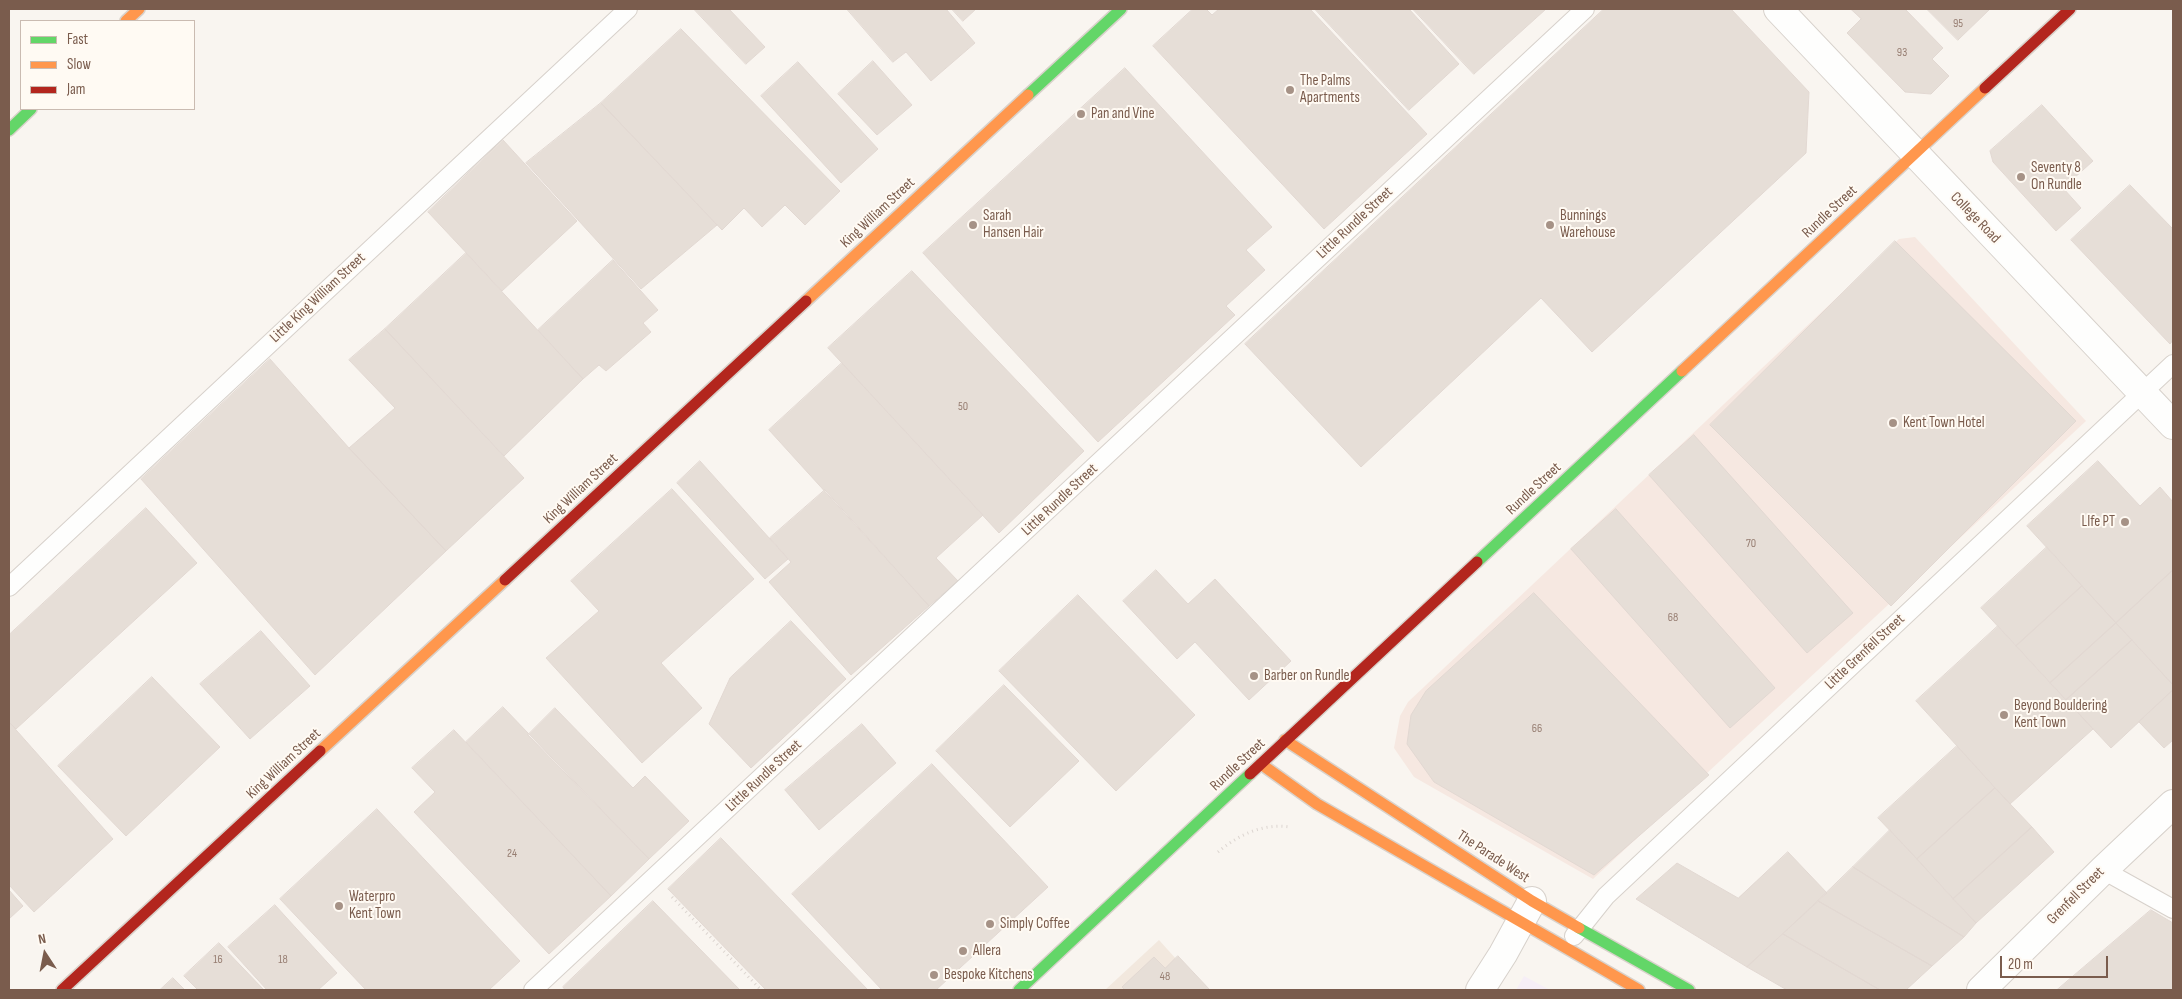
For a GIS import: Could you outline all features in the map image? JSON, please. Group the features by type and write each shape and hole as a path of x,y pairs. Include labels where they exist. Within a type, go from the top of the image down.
{"street":[{"path":"127,20 139,9"},
{"name":"King William Street","path":"62,990 1121,9"},
{"name":"College Road","path":"1778,9 2173,425"},
{"name":"Rundle Street","path":"1019,990 2070,9"},
{"path":"9,130 30,110"},
{"name":"The Parade West","path":"1285,740 1526,912 1564,948 1639,990"},
{"name":"The Parade West","path":"1261,764 1317,804 1526,912 1580,928 1689,990"},
{"name":"Grenfell Street","path":"1981,990 2173,804"},
{"path":"1480,990 1526,912"}],"lane":[{"name":"Little King William Street","path":"9,587 628,9"},
{"name":"Little Rundle Street","path":"533,990 1585,9"},
{"name":"Little Grenfell Street","path":"1564,948 1606,896 2173,364"},
{"path":"2103,870 2173,909"}],"path":[{"path":"1215,854 1256,828 1281,825 1298,828"},
{"path":"654,878 761,990"}],"shaded area":[{"path":"1915,237 2086,421 1593,879 1414,777 1394,748 1400,716 1408,702 1899,239"},
{"path":"1159,940 1204,990 1105,990"},
{"path":"1524,976 1550,990 1516,990"}],"building":[{"path":"694,9 729,9 765,47 746,64"},
{"path":"847,9 946,9 975,43 931,81 906,52 893,62"},
{"path":"952,9 976,9 963,21"},
{"name":"The Palms Apartments","path":"1193,9 1206,9 1212,15 1219,9 1310,9 1427,134 1324,229 1153,46"},
{"path":"1315,9 1409,9 1459,64 1409,110"},
{"path":"1413,9 1546,9 1474,74"},
{"name":"Bunnings Warehouse","path":"1604,9 1731,9 1809,92 1806,153 1592,352 1541,298 1361,467 1245,344"},
{"path":"1851,9 1905,9 1943,48 1932,59 1949,76 1931,94 1905,92 1847,33 1861,19"},
{"path":"1927,9 1990,9 1958,40"},
{"path":"681,29 840,191 805,225 785,205 762,227 744,208 722,230 601,103"},
{"path":"873,61 912,105 877,135 838,94"},
{"path":"798,62 878,149 841,183 761,96"},
{"path":"1125,68 1272,227 1246,250 1265,270 1226,306 1235,315 1098,442 923,253"},
{"path":"601,103 717,225 641,289 526,163"},
{"path":"2042,105 2093,161 2063,188 2081,208 2056,231 1993,162 1990,151"},
{"path":"503,140 577,221 502,291 428,212"},
{"path":"2130,185 2173,229 2173,340 2170,344 2071,240"},
{"name":"Kent Town Hotel","path":"1895,241 2076,421 1891,606 1710,425"},
{"path":"466,253 583,379 504,456 385,329"},
{"path":"613,260 658,310 643,323 651,332 606,371 599,365 583,379 538,330"},
{"path":"912,271 1084,451 999,533 828,348"},
{"path":"385,329 524,478 446,551 349,448 395,408 349,360"},
{"path":"270,359 349,448 446,551 315,675 141,479"},
{"path":"842,363 983,515 936,558 958,581 929,606 769,430"},
{"path":"1694,435 1853,613 1807,653 1649,475"},
{"path":"700,461 788,559 765,579 677,483"},
{"path":"2098,461 2140,506 2160,487 2173,502 2173,570 2116,623 2027,526"},
{"path":"672,489 754,579 661,663 702,708 642,763 546,658 599,611 571,581"},
{"path":"825,490 929,606 851,675 769,582 791,562 770,538"},
{"path":"146,508 197,563 16,729 9,722 9,635"},
{"path":"1616,509 1775,688 1730,728 1571,549"},
{"path":"2047,547 2082,586 2016,646 1981,608"},
{"path":"1156,570 1188,604 1215,579 1291,661 1249,700 1195,642 1177,659 1123,601"},
{"path":"2173,570 2173,685 2116,623"},
{"path":"2082,586 2116,623 2050,683 2016,646"},
{"path":"1534,593 1709,775 1594,875 1434,782 1407,744 1411,715 1426,691"},
{"path":"1078,595 1195,715 1116,791 999,671"},
{"path":"791,621 846,679 751,768 709,724 730,678"},
{"path":"2116,623 2132,640 2066,700 2050,683"},
{"name":"Beyond Bouldering Kent Town","path":"1998,626 2093,729 2010,804 1916,701"},
{"path":"261,631 310,686 250,739 200,684"},
{"path":"2132,640 2173,685 2173,690 2111,748 2066,700"},
{"path":"152,677 220,747 126,836 58,766"},
{"path":"1004,685 1079,761 1010,827 936,751"},
{"path":"2173,690 2173,740 2164,748 2139,722"},
{"path":"503,707 649,859 611,896 466,742"},
{"path":"555,708 633,788 645,776 689,821 649,859 528,735"},
{"path":"9,722 113,839 34,912 9,885"},
{"path":"862,724 896,763 819,830 785,790"},
{"path":"454,730 611,896 549,954 414,812 435,792 412,768"},
{"path":"1957,746 1995,788 1917,859 1878,818"},
{"path":"932,764 1048,887 936,990 882,990 792,894"},
{"path":"1995,788 2032,827 1953,899 1917,859"},
{"path":"377,809 520,961 489,990 366,990 280,899"},
{"path":"2032,827 2054,852 1976,923 1953,899"},
{"path":"1890,830 1976,923 1964,937 1853,867"},
{"path":"721,838 868,990 766,990 668,889"},
{"path":"1788,852 1827,893 1747,967 1636,899 1677,863 1738,898"},
{"path":"1853,867 1964,937 1932,966 1818,901"},
{"path":"9,890 23,906 9,919"},
{"path":"653,901 740,990 565,990 563,987"},
{"path":"1818,901 1932,966 1906,990 1880,990 1783,934"},
{"path":"275,905 337,973 318,990 267,990 228,947"},
{"path":"2151,910 2173,923 2173,990 2057,990"},
{"path":"1783,934 1880,990 1787,990 1747,967"},
{"path":"219,943 264,990 198,990 184,976"},
{"path":"1178,956 1210,990 1125,990 1122,987 1154,957 1165,968"},
{"path":"173,978 185,990 160,990"}],"traffic: fast":[{"path":"1028,95 1121,9"},
{"path":"9,130 30,110"},
{"path":"1477,562 1682,371"},
{"path":"1019,990 1250,774"},
{"path":"1579,928 1689,990"}],"traffic: slow":[{"path":"127,20 139,9"},
{"path":"1682,371 1985,88"},
{"path":"806,301 1028,95"},
{"path":"320,751 505,580"},
{"path":"1285,740 1532,901 1579,928"},
{"path":"1261,764 1317,804 1639,990"}],"traffic: jam":[{"path":"1985,88 2070,9"},
{"path":"505,580 806,301"},
{"path":"1250,774 1477,562"},
{"path":"62,990 320,751"}],"place":[{"name":"The Palms Apartments","path":"1290,90"},
{"name":"Pan and Vine","path":"1081,114"},
{"name":"Seventy 8 On Rundle","path":"2021,177"},
{"name":"Sarah Hansen Hair","path":"973,225"},
{"name":"Bunnings Warehouse","path":"1550,225"},
{"name":"Kent Town Hotel","path":"1893,423"},
{"name":"LIfe PT","path":"2125,522"},
{"name":"Barber on Rundle","path":"1254,676"},
{"name":"Beyond Bouldering Kent Town","path":"2004,715"},
{"name":"Waterpro Kent Town","path":"339,906"},
{"name":"Simply Coffee","path":"990,924"},
{"name":"Allera","path":"963,951"},
{"name":"Bespoke Kitchens","path":"934,975"}]}
